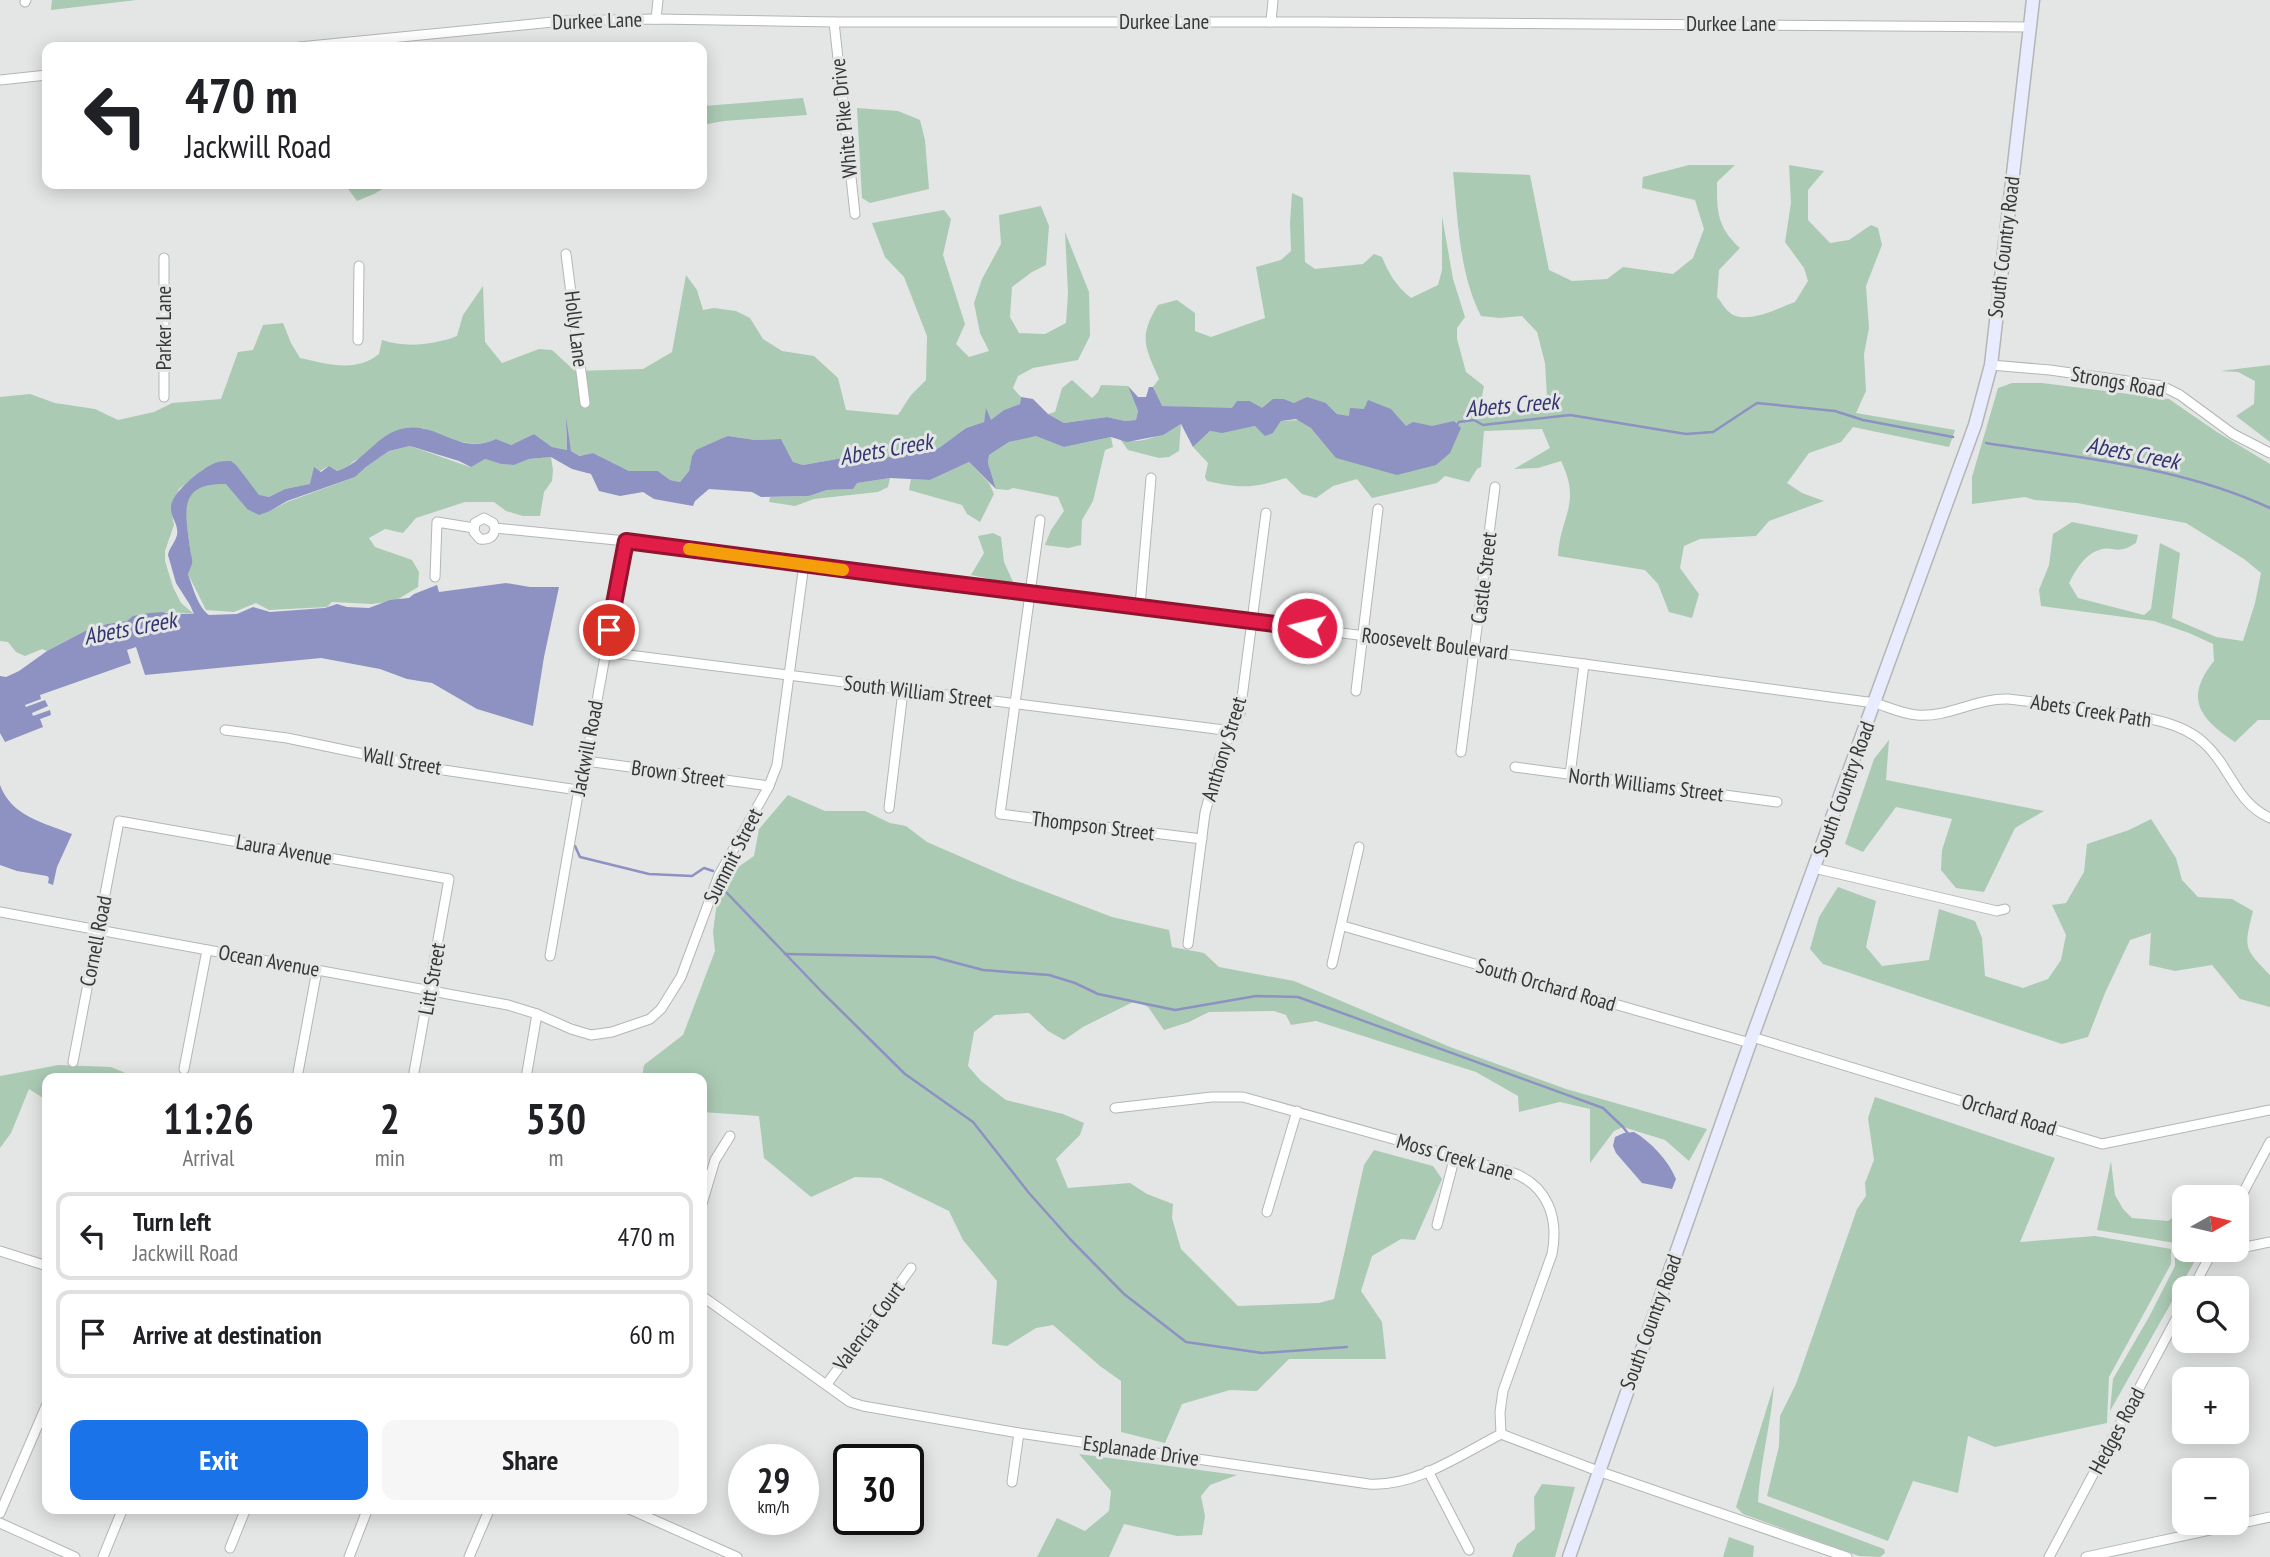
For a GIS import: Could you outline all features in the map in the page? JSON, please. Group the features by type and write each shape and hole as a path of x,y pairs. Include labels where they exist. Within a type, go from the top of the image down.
{"main road":[{"name":"South Country Road","path":"1569,1557 1751,1040 1975,425 1991,365 2033,0"}],"street":[{"path":"656,19 658,0"},
{"path":"1270,22 1273,0"},
{"name":"Durkee Lane","path":"348,42 563,20 656,19 2031,27"},
{"name":"White Pike Drive","path":"834,22 855,214"},
{"path":"0,80 42,76"},
{"name":"Holly Lane","path":"566,254 585,403"},
{"name":"Parker Lane","path":"164,258 164,397"},
{"path":"358,340 359,266"},
{"name":"Strongs Road","path":"1991,365 2050,370 2162,386 2180,395 2233,434 2270,453"},
{"path":"1140,606 1150,478"},
{"name":"Castle Street","path":"1461,751 1495,487"},
{"path":"1356,691 1378,509"},
{"name":"Anthony Street","path":"1188,943 1205,813 1212,784 1240,713 1266,513"},
{"name":"Roosevelt Boulevard","path":"484,518 493,523 495,528 492,536 484,540 476,536 474,528 475,523 484,518"},
{"path":"1014,703 1040,520"},
{"name":"Roosevelt Boulevard","path":"435,577 437,522 474,528"},
{"name":"Roosevelt Boulevard","path":"495,528 626,541 1252,620 1875,703"},
{"name":"Jackwill Road","path":"550,956 578,790 586,761 626,541"},
{"name":"Summit Street","path":"537,1014 591,1035 612,1032 650,1019 661,1009 681,977 719,875 769,786 777,765 804,565"},
{"name":"South William Street","path":"605,652 1232,731"},
{"path":"1570,775 1584,664"},
{"path":"889,808 903,691"},
{"name":"Abets Creek Path","path":"1875,703 1916,715 1944,712 1990,698 2008,698 2141,718 2178,727 2203,741 2222,762 2245,801 2270,818"},
{"name":"Thompson Street","path":"1014,703 1000,814 1202,839"},
{"name":"Wall Street","path":"225,730 287,738 430,768 578,790"},
{"name":"Brown Street","path":"586,761 769,786"},
{"name":"North Williams Street","path":"1515,767 1777,802"},
{"name":"Laura Avenue","path":"118,821 449,879"},
{"name":"Cornell Road","path":"73,1062 118,821"},
{"path":"1332,964 1343,926 1359,847"},
{"path":"1814,868 1997,911 2005,909"},
{"name":"Litt Street","path":"414,1073 449,879"},
{"name":"Ocean Avenue","path":"0,912 508,1005 537,1014"},
{"name":"South Orchard Road","path":"1343,926 1751,1040"},
{"path":"184,1069 207,950"},
{"path":"298,1073 317,970"},
{"path":"527,1073 537,1014"},
{"name":"Orchard Road","path":"1751,1040 2102,1144 2270,1110"},
{"name":"Moss Creek Lane","path":"1115,1108 1229,1096 1264,1102 1522,1176 1534,1185 1544,1197 1555,1224 1555,1238 1552,1254 1503,1391 1501,1434"},
{"path":"1267,1212 1297,1111"},
{"path":"707,1187 715,1160 730,1136"},
{"path":"2247,1185 2270,1142"},
{"path":"1437,1225 1455,1156"},
{"path":"2249,1246 2270,1242"},
{"path":"0,1251 42,1264"},
{"name":"Valencia Court","path":"827,1384 911,1268"},
{"name":"Esplanade Drive","path":"707,1300 850,1402 1019,1433 1388,1486 1428,1471 1501,1434"},
{"name":"Hedges Road","path":"2049,1557 2172,1326"},
{"path":"0,1514 42,1416"},
{"path":"1012,1482 1019,1433"},
{"path":"1501,1434 1598,1472 1847,1557"},
{"path":"1428,1471 1469,1550"},
{"path":"103,1557 121,1514"},
{"path":"229,1548 243,1514"},
{"path":"349,1557 366,1514"},
{"path":"470,1557 488,1514"},
{"path":"646,1514 716,1552 737,1557"},
{"path":"2087,1557 2270,1517"},
{"path":"0,1524 75,1557"}],"green space":[{"path":"52,0 137,0 51,10"},
{"path":"803,98 807,115 707,124 707,106"},
{"path":"857,108 898,111 920,120 925,140 929,189 870,203 862,198"},
{"path":"1689,165 1735,165 1717,182 1717,202 1723,226 1740,248 1719,270 1717,297 1726,309 1740,317 1764,314 1795,302 1808,281 1804,268 1785,242 1791,203 1789,165 1824,171 1808,190 1808,220 1830,243 1849,240 1871,225 1878,228 1882,245 1866,286 1869,328 1864,354 1866,391 1856,413 1955,430 1949,447 1853,427 1841,442 1809,453 1787,483 1802,493 1824,501 1769,521 1756,536 1700,539 1684,546 1680,568 1699,594 1692,618 1669,612 1658,584 1645,570 1558,556 1570,499 1570,488 1561,461 1538,468 1514,469 1550,448 1542,429 1484,431 1481,467 1469,482 1445,476 1437,483 1372,498 1357,479 1333,486 1316,498 1302,494 1286,478 1247,486 1207,481 1205,477 1208,463 1193,447 1210,431 1224,432 1255,426 1273,433 1281,421 1350,417 1337,414 1326,403 1294,403 1284,399 1262,409 1250,401 1232,409 1161,406 1153,387 1159,379 1146,342 1148,326 1158,305 1177,300 1195,313 1195,331 1211,337 1265,318 1256,267 1281,260 1291,251 1292,193 1303,198 1305,262 1315,269 1363,264 1374,254 1382,257 1401,289 1411,298 1438,285 1442,270 1442,216 1453,279 1465,317 1457,328 1457,339 1466,372 1484,386 1480,407 1485,416 1532,408 1547,397 1545,363 1537,332 1522,316 1481,316 1464,264 1453,172 1530,175 1549,270 1572,281 1607,279 1623,267 1673,274 1693,258 1704,229 1695,200 1642,188 1643,177"},
{"path":"348,189 382,189 374,194 357,201"},
{"path":"1041,206 1049,226 1046,265 1012,287 1010,317 1019,333 1045,334 1066,323 1068,293 1065,232 1089,292 1090,336 1078,360 1033,368 1018,376 1013,388 1021,397 1020,404 1004,410 991,421 986,410 984,422 966,428 939,448 882,458 855,446 848,457 803,465 793,462 781,439 755,440 728,436 692,457 689,471 680,482 670,480 658,471 629,471 593,453 581,456 571,451 566,426 567,450 552,447 534,434 511,445 496,439 477,444 450,439 423,428 354,461 345,469 337,471 329,466 320,471 314,468 311,484 285,489 269,497 259,496 237,466 204,469 179,489 171,509 174,525 165,551 165,561 173,587 181,603 194,614 163,612 107,624 85,631 47,651 42,649 25,656 16,652 8,642 0,641 0,397 30,394 55,403 95,409 118,420 154,412 172,403 221,399 238,352 253,350 263,325 283,323 300,358 351,365 370,360 379,354 382,340 419,344 439,342 457,336 463,315 483,286 485,342 502,363 539,349 552,350 575,371 643,369 672,352 686,275 697,290 703,310 714,308 736,311 750,318 763,339 782,351 814,356 838,378 846,410 898,415 911,395 926,380 927,336 904,277 885,257 872,223 944,210 951,219 943,255 965,324 956,344 969,357 989,351 980,333 974,303 982,279 1001,244 999,215"},
{"path":"2270,365 2270,442 2236,416 2254,404 2255,381 2238,372 2220,371"},
{"path":"1072,380 1092,398 1101,385 1128,386 1138,411 1136,420 1125,421 1107,417 1064,423 1048,414 1055,412 1062,388"},
{"path":"2012,383 2042,383 2169,399 2270,464 2270,720 2258,720 2235,742 2205,716 2198,697 2205,674 2214,661 2213,644 2154,621 2041,606 2039,590 2049,565 2053,534 2072,522 2138,535 2136,543 2129,547 2099,550 2085,559 2069,583 2078,598 2144,615 2151,609 2160,543 2180,553 2172,618 2216,637 2243,641 2261,573 2244,559 2186,523 2077,503 2025,497 1972,504 1972,477 1998,388"},
{"path":"1181,424 1179,451 1169,457 1159,458 1128,450 1120,439 1144,440"},
{"path":"1036,435 1064,447 1111,437 1113,447 1105,450 1093,501 1082,520 1081,545 1068,548 1045,545 1064,511 1058,497 1013,488 996,489 988,463 989,455 1009,442"},
{"path":"410,446 470,467 485,459 514,465 529,459 551,457 552,481 544,492 540,516 523,516 506,511 494,502 465,502 416,518 403,533 385,529 369,538 375,547 412,560 419,572 418,587 395,601 372,604 332,602 327,607 269,610 256,603 234,612 206,610 188,574 192,564 186,511 192,494 199,488 226,483 247,509 270,511 355,477 389,451"},
{"path":"969,462 989,483 994,494 980,522 967,514 962,505 909,490 911,479 930,480"},
{"path":"890,478 888,487 878,492 814,499 795,506 769,502 770,497 809,496 827,490 853,489 856,483"},
{"path":"993,533 1001,537 1004,562 1014,584 971,575 984,553 978,536"},
{"path":"1889,740 1886,780 2044,811 2015,828 1984,892 1956,888 1941,870 1942,850 1952,819 1896,807 1863,852 1845,844 1874,759"},
{"path":"788,795 825,811 865,811 890,823 906,826 927,842 1012,879 1112,917 1169,930 1172,947 1204,953 1219,967 1294,981 1450,1047 1566,1089 1707,1129 1689,1161 1665,1140 1623,1127 1614,1131 1590,1163 1590,1109 1560,1102 1519,1112 1518,1096 1476,1072 1316,1021 1291,1025 1286,1015 1274,1011 1209,1012 1164,1030 1148,1007 1135,1001 1083,1027 1064,1040 1048,1031 1029,1013 995,1015 974,1032 968,1066 981,1081 1006,1100 1063,1114 1084,1123 1080,1135 1056,1159 1068,1188 1130,1183 1147,1194 1173,1204 1172,1218 1181,1249 1238,1306 1319,1303 1334,1299 1364,1165 1374,1150 1433,1166 1442,1179 1415,1240 1401,1239 1372,1256 1361,1291 1382,1322 1386,1359 1289,1359 1257,1391 1230,1390 1182,1404 1165,1443 1121,1432 1121,1381 1053,1325 1036,1328 1007,1346 992,1344 997,1281 963,1240 949,1211 881,1178 855,1177 811,1197 764,1158 759,1116 707,1112 707,1073 643,1073 644,1065 683,1035 715,951 713,932 717,902 734,870 754,856 759,829"},
{"path":"2151,819 2176,858 2182,880 2198,897 2232,899 2253,911 2248,946 2270,975 2270,1007 2240,999 2212,965 2175,971 2149,965 2151,933 2130,940 2088,1037 2062,1044 1823,964 1810,949 1819,917 1838,887 1876,901 1866,947 1882,966 1929,960 1939,909 1975,921 1982,938 1985,976 2023,988 2048,979 2061,960 2066,935 2052,905 2066,903 2084,872 2087,844 2129,830"},
{"path":"59,1065 111,1067 125,1073 42,1073 42,1097 29,1089 11,1133 0,1148 0,1076"},
{"path":"1875,1097 2055,1158 2020,1242 2095,1236 2171,1249 2171,1264 2109,1377 2107,1423 1995,1447 1968,1436 1958,1493 1913,1481 1888,1541 1767,1496 1779,1446 1780,1416 1796,1384 1857,1209 1866,1196 1865,1183 1874,1160 1868,1118"},
{"path":"2111,1161 2115,1195 2123,1209 2132,1218 2168,1221 2172,1218 2172,1242 2097,1230"},
{"path":"2175,1262 2194,1262 2186,1276 2172,1276 2172,1301 2110,1411 2113,1379"},
{"path":"1774,1385 1758,1502 1884,1549 1885,1553 1880,1557 1859,1556 1743,1514 1736,1507"},
{"path":"1079,1454 1237,1475 1210,1485 1201,1496 1205,1516 1202,1535 1177,1536 1124,1524 1109,1557 1037,1557 1057,1518 1085,1531 1109,1511 1111,1491"},
{"path":"1542,1484 1575,1487 1555,1557 1512,1557 1517,1544 1535,1529 1534,1497"},
{"path":"1729,1537 1754,1546 1753,1557 1723,1557"}],"water":[{"path":"1128,386 1138,397 1146,397 1149,387 1153,387 1162,406 1232,408 1237,401 1250,401 1262,408 1273,399 1294,403 1307,397 1326,403 1337,414 1349,416 1350,408 1364,409 1368,400 1391,409 1406,426 1413,422 1432,426 1454,421 1461,428 1450,453 1436,465 1397,475 1336,458 1311,428 1296,419 1281,421 1273,433 1265,436 1255,426 1222,433 1210,431 1193,447 1181,424 1163,435 1127,442 1111,437 1064,447 1036,436 1009,442 989,455 988,463 996,489 969,462 930,480 890,478 857,483 853,489 827,490 809,496 761,497 752,492 709,489 693,506 654,499 643,492 620,496 599,491 591,474 572,469 551,457 529,459 514,465 485,459 471,467 410,446 389,451 355,477 287,501 259,515 247,509 226,484 210,485 199,488 192,494 187,511 192,562 188,574 199,602 209,615 237,614 253,607 270,612 325,608 337,604 369,608 390,600 409,598 437,585 439,592 506,583 530,587 559,587 533,726 477,709 432,683 407,679 380,669 321,658 145,675 136,647 127,650 131,663 40,695 41,699 25,705 26,707 45,700 48,706 32,713 33,716 50,710 51,715 40,719 43,727 5,742 0,733 0,676 6,677 19,671 47,651 85,631 150,613 194,614 176,583 168,555 177,531 171,512 172,503 187,482 217,462 231,461 259,495 269,497 285,489 310,484 314,467 321,472 329,466 337,471 346,467 387,435 406,428 429,430 471,444 496,439 511,445 534,434 552,447 567,450 566,417 571,451 580,456 593,453 629,471 658,471 670,480 680,482 689,471 696,450 728,436 755,440 781,439 793,462 803,465 848,457 855,446 882,458 939,448 966,428 984,422 986,408 991,420 1004,410 1020,404 1021,397 1033,399 1048,414 1064,423 1107,417 1125,421 1136,420 1138,411"},
{"path":"0,785 5,796 20,811 72,834 57,867 53,885 48,883 47,876 0,865"},
{"path":"1634,1132 1664,1158 1676,1179 1672,1189 1642,1183 1616,1153 1613,1146 1615,1137"}],"waterway":[{"name":"Abets Creek","path":"1456,426 1459,422 1474,420 1483,425 1570,415 1686,434 1713,432 1757,403 1835,411 1863,420 1953,437"},
{"name":"Abets Creek","path":"1986,443 2167,473 2236,494 2270,508"},
{"path":"575,846 580,857 649,874 692,876 704,868 713,871"},
{"path":"726,892 905,1074 973,1122 1029,1193 1124,1294 1186,1342 1262,1353 1347,1347"},
{"path":"785,954 934,957 983,970 1049,975 1098,994 1175,1010 1256,996 1298,997 1603,1108 1629,1135"}],"slow traffic":[{"path":"689,549 843,570"}],"route":[{"path":"609,630 626,541 1307,628"}]}
